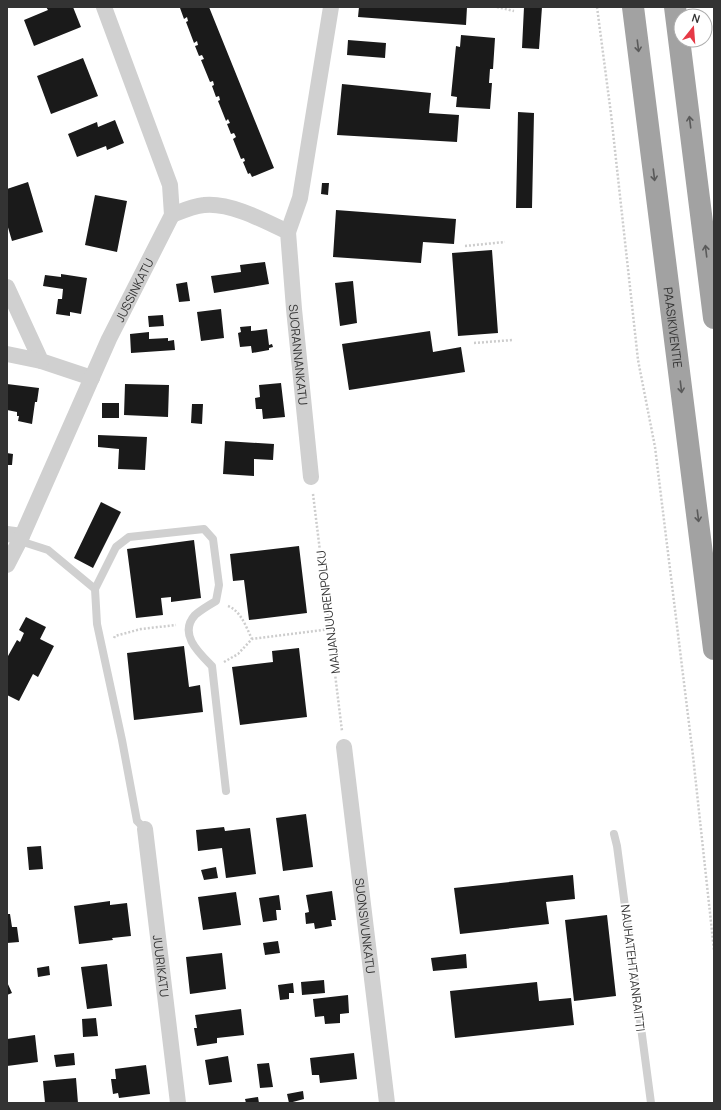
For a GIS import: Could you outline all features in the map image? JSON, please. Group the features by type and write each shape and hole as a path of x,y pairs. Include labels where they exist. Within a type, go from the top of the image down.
{"highway":[{"name":"PAASIKIVENTIE","path":"633,7 714,649"},
{"path":"675,7 714,318"}],"street":[{"path":"104,7 170,185 172,215 202,205 220,206 260,219 288,232"},
{"name":"SUORANNANKATU","path":"311,478 288,232 300,198 331,7"},
{"name":"JUSSINKATU","path":"7,565 16,537 109,339 172,215"},
{"path":"7,287 41,361"},
{"path":"7,354 41,361 92,378"},
{"name":"SUONSIVUNKATU","path":"344,748 387,1103"},
{"name":"JUURIKATU","path":"146,829 178,1103"}],"lane":[{"path":"146,829 137,821 98,624 95,589 116,547 129,536 204,529 213,539 219,586 216,601 195,616 189,627 189,636 197,651 212,666 226,791"},
{"path":"16,537 48,550 95,589"},
{"name":"NAUHATEHTAANRAITTI","path":"614,834 618,853 651,1103"}],"path":[{"path":"497,7 514,11"},
{"path":"597,7 638,360 655,446 693,756 714,950"},
{"path":"465,246 505,242"},
{"path":"474,343 513,340"},
{"name":"MAIJANJUURENPOLKU","path":"311,478 344,748"},
{"path":"216,601 232,607 242,618 252,638"},
{"path":"103,651 115,636 141,629 191,623"},
{"path":"212,666 226,661 238,654 252,638 330,629"}],"building":[{"path":"46,7 73,7 81,27 34,46 24,20 48,10"},
{"path":"209,7 274,168 252,177 250,173 248,174 243,162 245,161 244,158 241,159 233,139 236,137 234,133 231,134 227,124 230,123 228,119 226,121 218,101 220,100 219,96 216,97 212,86 214,85 213,81 210,82 201,60 204,59 202,55 199,56 195,46 198,45 197,41 194,43 186,22 188,21 187,17 184,19 180,8"},
{"path":"359,7 467,7 466,25 358,17"},
{"path":"524,7 542,7 539,49 522,48"},
{"path":"461,35 495,38 493,69 490,69 489,83 492,83 490,109 456,107 457,97 451,96 456,46 460,47"},
{"path":"348,40 386,43 385,58 347,55"},
{"path":"83,58 98,96 51,114 37,76"},
{"path":"342,84 431,93 429,113 459,115 457,142 337,135"},
{"path":"518,112 534,113 532,208 516,208"},
{"path":"115,120 124,143 107,150 106,146 77,157 68,134 97,122 98,127"},
{"path":"28,182 43,232 12,241 7,224 7,189"},
{"path":"322,183 329,183 328,195 321,194"},
{"path":"95,195 127,201 117,252 85,245"},
{"path":"336,210 456,219 454,244 423,242 421,263 333,257"},
{"path":"492,250 498,333 458,336 452,253"},
{"path":"265,262 269,284 214,293 211,276 241,272 240,265"},
{"path":"61,274 87,278 81,314 70,312 70,316 56,314 58,299 62,299 63,289 43,286 45,275 61,277"},
{"path":"353,281 357,323 340,326 335,283"},
{"path":"187,282 190,301 179,302 176,284"},
{"path":"221,309 224,338 201,341 197,312"},
{"path":"163,315 164,326 149,327 148,316"},
{"path":"251,326 251,331 267,329 269,345 272,344 273,347 269,348 269,350 252,353 251,346 240,347 238,333 241,332 240,327"},
{"path":"430,331 433,352 461,347 465,372 349,390 342,344"},
{"path":"149,332 149,339 168,338 168,341 174,340 175,350 131,353 130,334"},
{"path":"281,383 285,417 263,419 262,409 256,409 255,398 260,397 259,385"},
{"path":"7,384 39,388 37,402 35,402 32,424 18,421 19,416 17,416 17,412 7,410"},
{"path":"125,384 169,385 168,417 124,415"},
{"path":"102,403 119,403 119,418 102,418"},
{"path":"192,404 203,404 202,424 191,423"},
{"path":"98,435 147,437 145,470 118,469 119,449 98,447"},
{"path":"225,441 274,444 273,460 254,459 254,476 223,474"},
{"path":"7,453 13,454 12,465 7,465"},
{"path":"101,502 121,512 93,568 74,558"},
{"path":"194,540 201,598 171,602 171,597 161,598 163,615 136,618 127,549"},
{"path":"299,546 307,613 249,620 244,580 233,581 230,554"},
{"path":"26,617 46,627 40,639 54,646 38,677 33,674 19,701 7,695 7,656 17,640 20,642 24,633 19,630"},
{"path":"184,646 189,687 200,685 203,712 134,720 127,653"},
{"path":"299,648 307,717 240,725 232,667 273,662 272,651"},
{"path":"306,814 313,867 283,871 276,818"},
{"path":"224,827 225,831 250,828 256,874 226,878 222,848 198,851 196,830"},
{"path":"41,846 43,869 29,870 27,847"},
{"path":"216,867 218,878 204,880 201,870"},
{"path":"573,875 575,899 546,902 549,924 460,934 454,888"},
{"path":"332,891 336,920 331,920 332,926 315,929 314,923 306,924 305,913 309,912 306,895"},
{"path":"236,892 241,925 203,930 198,897"},
{"path":"279,895 281,910 276,910 277,920 263,922 259,898"},
{"path":"110,901 110,905 127,903 131,936 112,938 113,940 79,944 74,906"},
{"path":"7,914 10,914 12,927 17,927 19,942 7,943"},
{"path":"607,915 616,996 574,1001 565,920"},
{"path":"278,941 280,953 265,955 263,943"},
{"path":"222,953 226,989 190,994 186,957"},
{"path":"466,954 467,968 433,971 431,958"},
{"path":"107,964 112,1006 87,1009 81,967"},
{"path":"49,966 50,975 38,977 37,968"},
{"path":"324,980 325,993 302,995 301,982"},
{"path":"7,982 12,993 7,995"},
{"path":"537,982 539,1001 571,998 574,1025 455,1038 450,991"},
{"path":"293,983 294,993 289,993 289,999 280,1000 278,985"},
{"path":"348,995 349,1013 340,1014 340,1023 325,1024 324,1016 315,1017 313,999"},
{"path":"241,1009 244,1035 217,1038 217,1043 197,1046 194,1028 197,1028 195,1015"},
{"path":"96,1018 98,1036 83,1037 82,1019"},
{"path":"35,1035 38,1062 7,1066 7,1039"},
{"path":"74,1053 75,1065 56,1067 54,1055"},
{"path":"354,1053 357,1079 320,1083 319,1075 312,1075 310,1058"},
{"path":"228,1056 232,1082 209,1085 205,1060"},
{"path":"269,1063 273,1087 260,1088 257,1064"},
{"path":"146,1065 150,1094 119,1098 118,1093 113,1094 111,1079 116,1079 115,1069"},
{"path":"76,1078 78,1103 45,1103 43,1081"},
{"path":"303,1091 304,1099 289,1103 287,1094"},
{"path":"258,1097 259,1103 246,1103 245,1099"}]}
